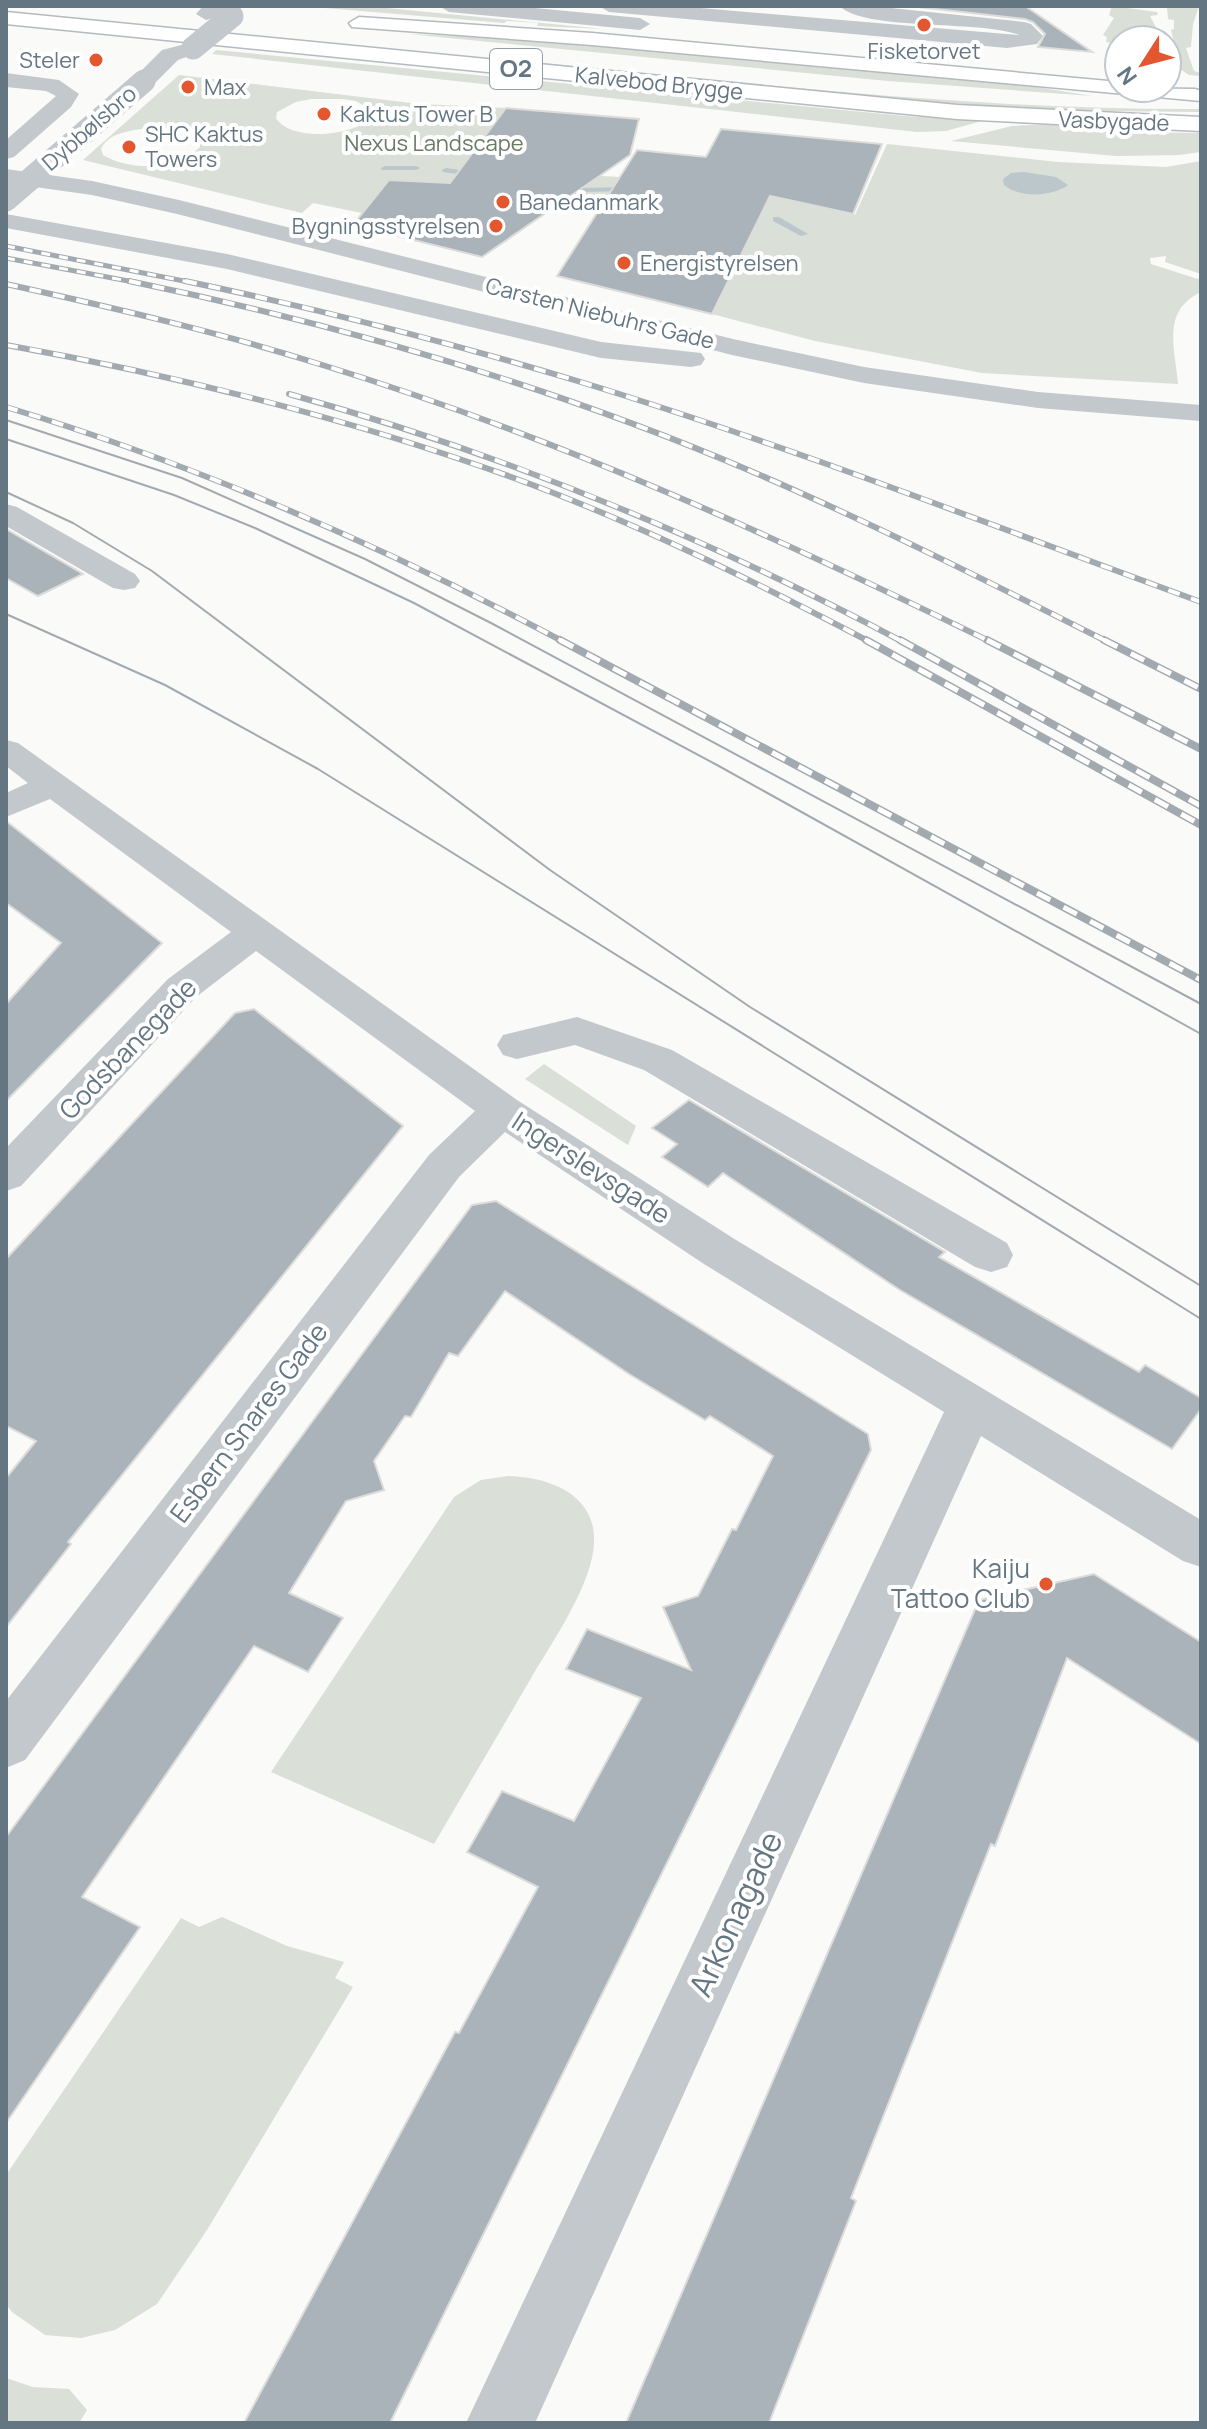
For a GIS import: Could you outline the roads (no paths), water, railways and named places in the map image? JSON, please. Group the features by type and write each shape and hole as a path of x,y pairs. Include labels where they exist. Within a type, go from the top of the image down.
{"main road":[{"name":"Kalvebod Brygge","path":"17,6 832,86 1028,109"},
{"name":"Kalvebod Brygge","path":"6,18 1028,109"},
{"path":"334,21 592,39 1201,97"},
{"path":"6,36 170,50 405,80"},
{"name":"Vasbygade","path":"1028,109 1201,104"},
{"name":"Vasbygade","path":"1028,109 1201,124"},
{"path":"956,135 1028,109"}],"street":[{"path":"449,6 575,10 972,57 976,47 1040,59"},
{"path":"501,6 566,12 575,10"},
{"path":"609,6 1007,42 1030,40 1033,36 1024,28 1012,26 870,12 850,6"},
{"path":"627,6 774,20 794,19 802,14 799,9"},
{"name":"Dybbølsbro","path":"170,50 193,48 224,10"},
{"name":"Dybbølsbro","path":"6,200 144,81 170,50 224,10"},
{"path":"6,80 51,85 68,94 63,102 6,152"},
{"name":"Carsten Niebuhrs Gade","path":"6,176 92,188 179,207 732,347 864,375 1038,400 1201,413"},
{"path":"47,206 119,240"},
{"path":"105,215 187,253"},
{"path":"6,221 226,261 261,257 288,262 587,334 622,351 655,357 690,359 732,347"},
{"path":"6,513 124,581"},
{"name":"Ingerslevsgade","path":"6,750 502,1110 720,1252 1201,1546"},
{"path":"6,806 52,785"},
{"name":"Godsbanegade","path":"6,1175 182,988 257,931"},
{"path":"517,1045 577,1031 658,1060 991,1255"},
{"name":"Esbern Snares Gade","path":"6,1743 444,1166 502,1110"},
{"name":"Arkonagade","path":"500,2423 971,1405"}],"waterway":[{"path":"385,168 416,168"},
{"path":"446,170 473,174"},
{"path":"565,187 581,190 628,189"},
{"path":"776,219 804,234"}],"tram line":[{"path":"6,420 182,478 365,559 491,623 1201,1004"},
{"path":"6,439 174,495 255,528 414,603 717,765 1201,1034"},
{"path":"6,492 73,523 152,571 550,870 750,1007 1201,1286"},
{"path":"6,614 165,685 318,769 1201,1319"}],"railway":[{"path":"6,246 194,283"},
{"path":"6,258 134,282"},
{"path":"129,281 134,282"},
{"path":"185,281 385,328 584,383 817,461 1201,602"},
{"path":"134,282 139,283"},
{"path":"134,282 367,338 524,385 601,412 798,492 932,554 1104,640"},
{"path":"6,284 239,340 403,391 489,422 743,525 990,641"},
{"path":"6,345 199,385 326,418 452,456 560,495 650,534 739,575 870,642"},
{"path":"289,394 448,443 603,501 754,567 903,642"},
{"path":"6,407 150,455 291,511 429,574 564,642"},
{"path":"560,640 1201,980"},
{"path":"866,640 1201,825"},
{"path":"900,640 1201,806"},
{"path":"1104,640 1108,642"},
{"path":"1104,640 1201,689"},
{"path":"990,641 1201,749"}],"place":[{"name":"Fisketorvet","path":"924,25"},
{"name":"Steler","path":"96,60"},
{"name":"Max","path":"188,87"},
{"name":"Kaktus Tower B","path":"324,114"},
{"name":"SHC Kaktus Towers","path":"129,147"},
{"name":"Banedanmark","path":"503,202"},
{"name":"Bygningsstyrelsen","path":"496,226"},
{"name":"Energistyrelsen","path":"624,263"},
{"name":"Kaiju Tattoo Club","path":"1046,1584"}],"park label":[{"name":"Nexus Landscape","path":"434,143"}]}
